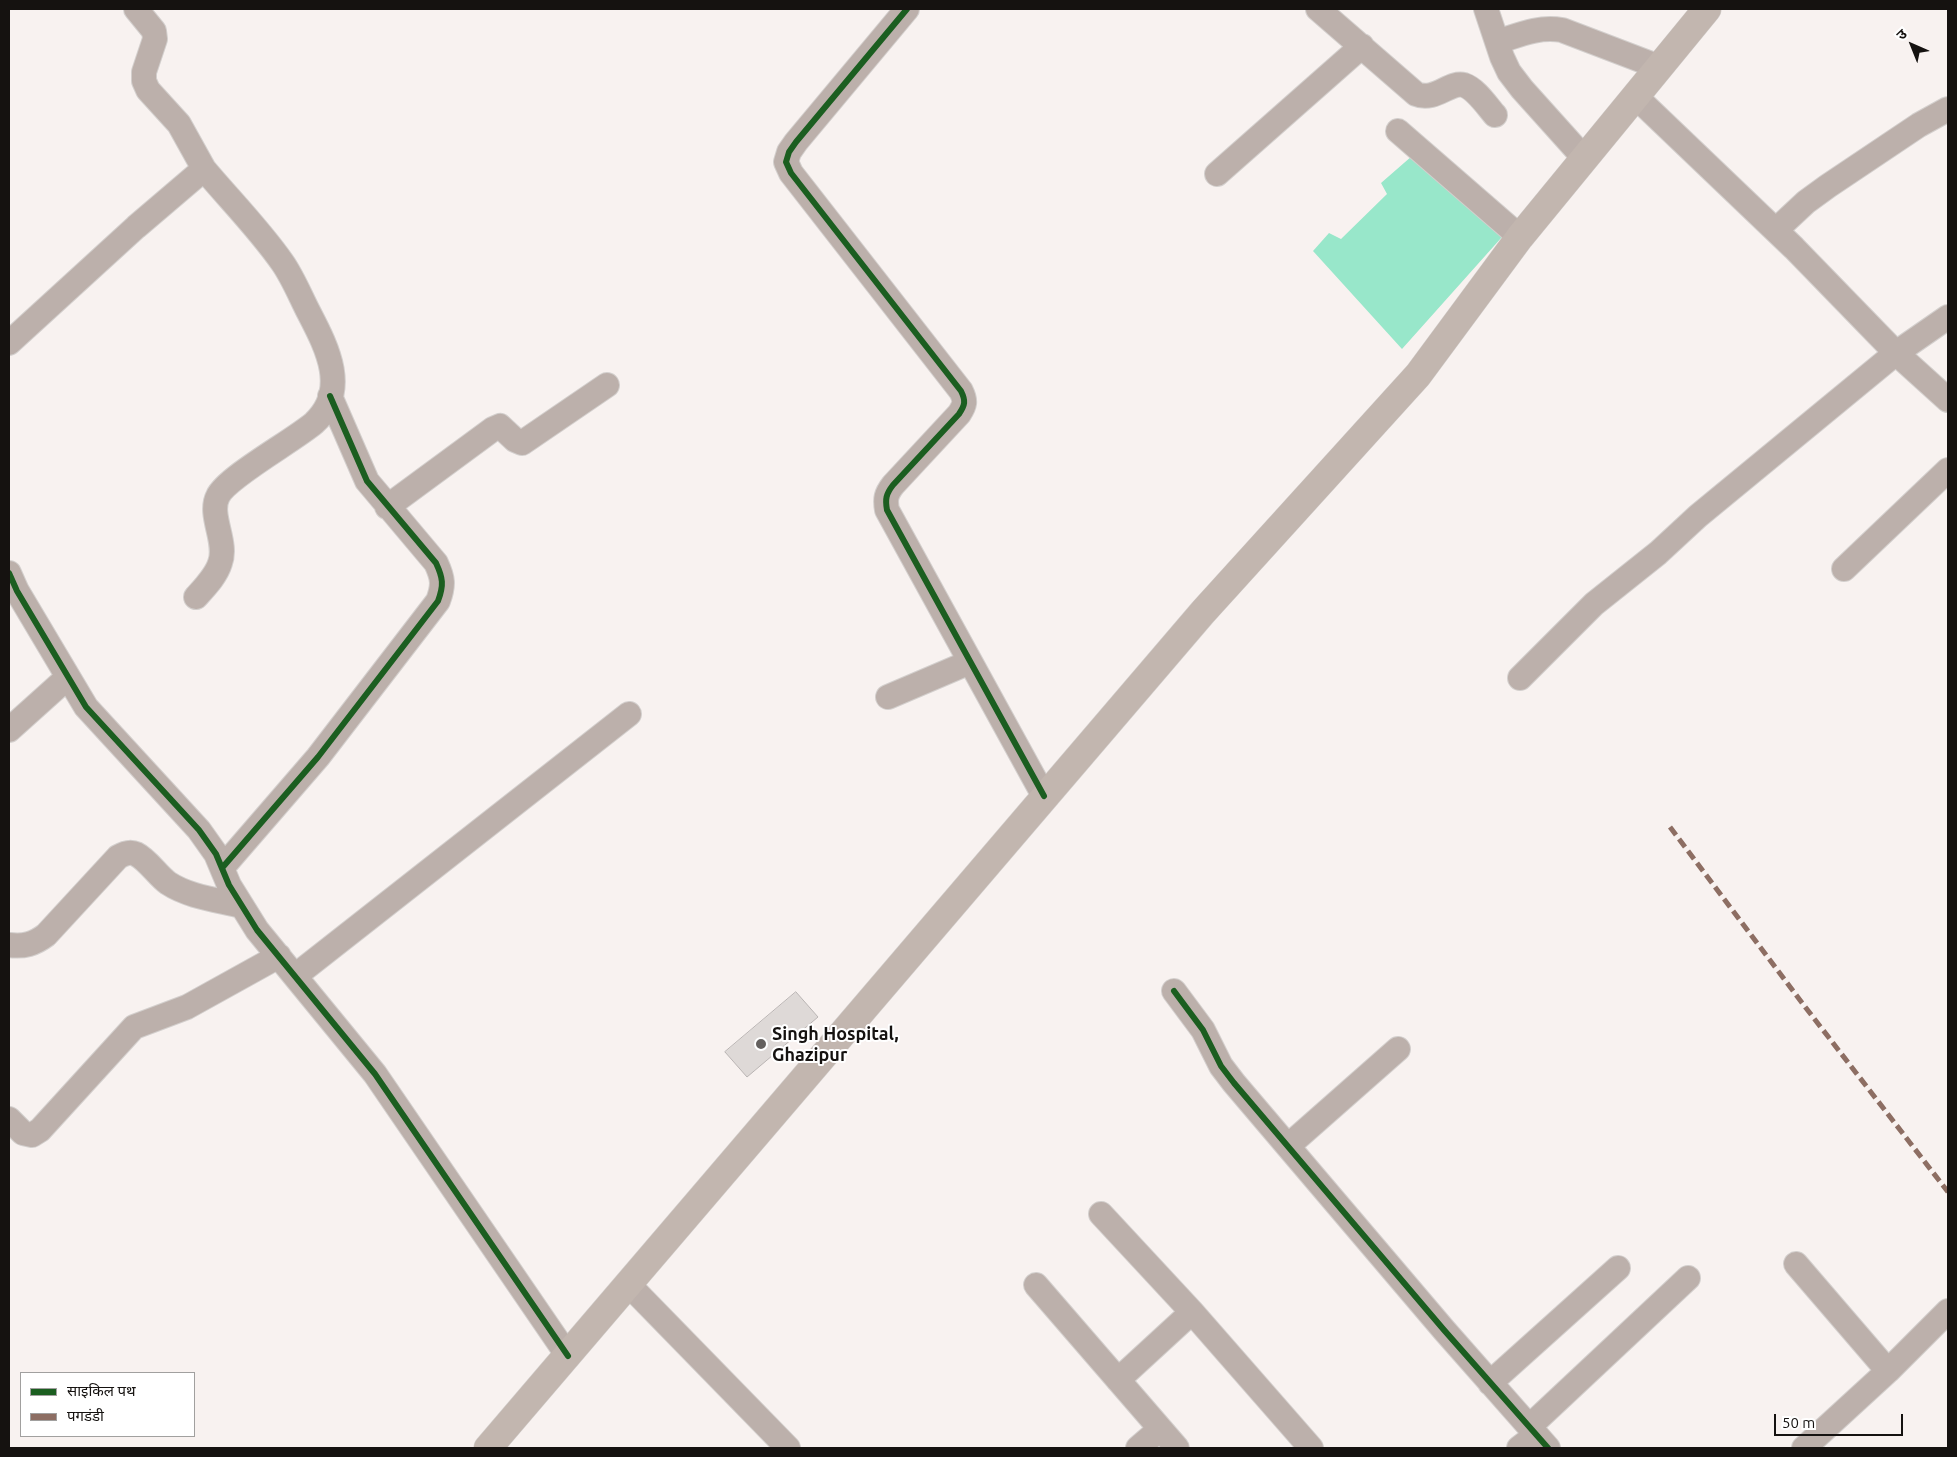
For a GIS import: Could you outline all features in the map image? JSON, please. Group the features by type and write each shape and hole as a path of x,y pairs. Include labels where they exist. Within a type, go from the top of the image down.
{"highway":[{"path":"488,1448 1203,612 1418,375 1520,237 1707,9"}],"street":[{"path":"136,9 154,31 155,40 144,72 144,81 148,90 179,124 204,169 268,244 290,275 328,351 333,370 333,388 327,405 316,421 299,436 227,485 218,496 215,508 222,548 220,562 214,575 196,597"},
{"path":"907,9 796,142 789,152 786,162 791,173 962,391 966,399 964,407 959,414 886,494 887,510 1044,796"},
{"path":"1318,9 1416,94 1432,96 1459,85 1464,86 1470,89 1495,115"},
{"path":"1486,9 1510,72 1522,89 1584,158"},
{"path":"1497,42 1534,30 1556,29 1659,67"},
{"path":"1217,174 1362,46"},
{"path":"1635,96 1776,230 1896,353 1948,400"},
{"path":"1776,230 1806,202 1828,186 1919,125 1948,109"},
{"path":"1398,131 1520,237"},
{"path":"9,343 136,227 204,169"},
{"path":"1520,678 1594,604 1658,553 1698,516 1896,353 1948,317"},
{"path":"387,507 493,428 500,426 515,440 522,442 607,386"},
{"path":"222,868 318,757 438,601 442,588 443,577 436,563 367,482 330,396"},
{"path":"1844,569 1948,470"},
{"path":"12,587 86,707 199,830 216,854 229,885 257,930 375,1074 568,1356"},
{"path":"888,697 970,662"},
{"path":"9,730 68,677"},
{"path":"295,976 629,714"},
{"path":"9,945 21,946 34,943 46,935 118,857 125,853 135,854 168,883 183,890 242,906"},
{"path":"9,1119 24,1133 32,1135 40,1130 134,1027 187,1007 279,956"},
{"path":"1174,991 1203,1030 1226,1072 1490,1383 1533,1440 1688,1278"},
{"path":"1288,1146 1398,1049"},
{"path":"1101,1214 1192,1312 1311,1448"},
{"path":"1796,1264 1888,1371"},
{"path":"1490,1383 1618,1268"},
{"path":"629,1285 788,1448"},
{"path":"1036,1286 1177,1448"},
{"path":"1118,1380 1192,1312"},
{"path":"1804,1448 1888,1371 1948,1312"},
{"path":"1138,1448 1160,1429"}],"shaded area":[{"path":"1412,156 1502,237 1402,349 1313,251 1329,233 1341,239 1387,194 1381,183"}],"building":[{"path":"796,992 818,1017 747,1077 725,1052"}],"marked path":[{"path":"1670,827 1948,1192"}],"cycle path":[{"path":"907,9 796,142 789,152 786,162 791,173 963,394 964,403 959,414 893,485 887,494 887,510 1044,796"},
{"path":"222,868 318,757 438,601 442,586 436,563 367,481 330,396"},
{"path":"9,573 17,591 86,707 199,830 216,854 229,885 257,930 375,1074 568,1356"},
{"path":"1174,991 1203,1030 1221,1066 1234,1083 1444,1330 1548,1448"}],"place":[{"name":"Singh Hospital, Ghazipur","path":"761,1044"}]}
